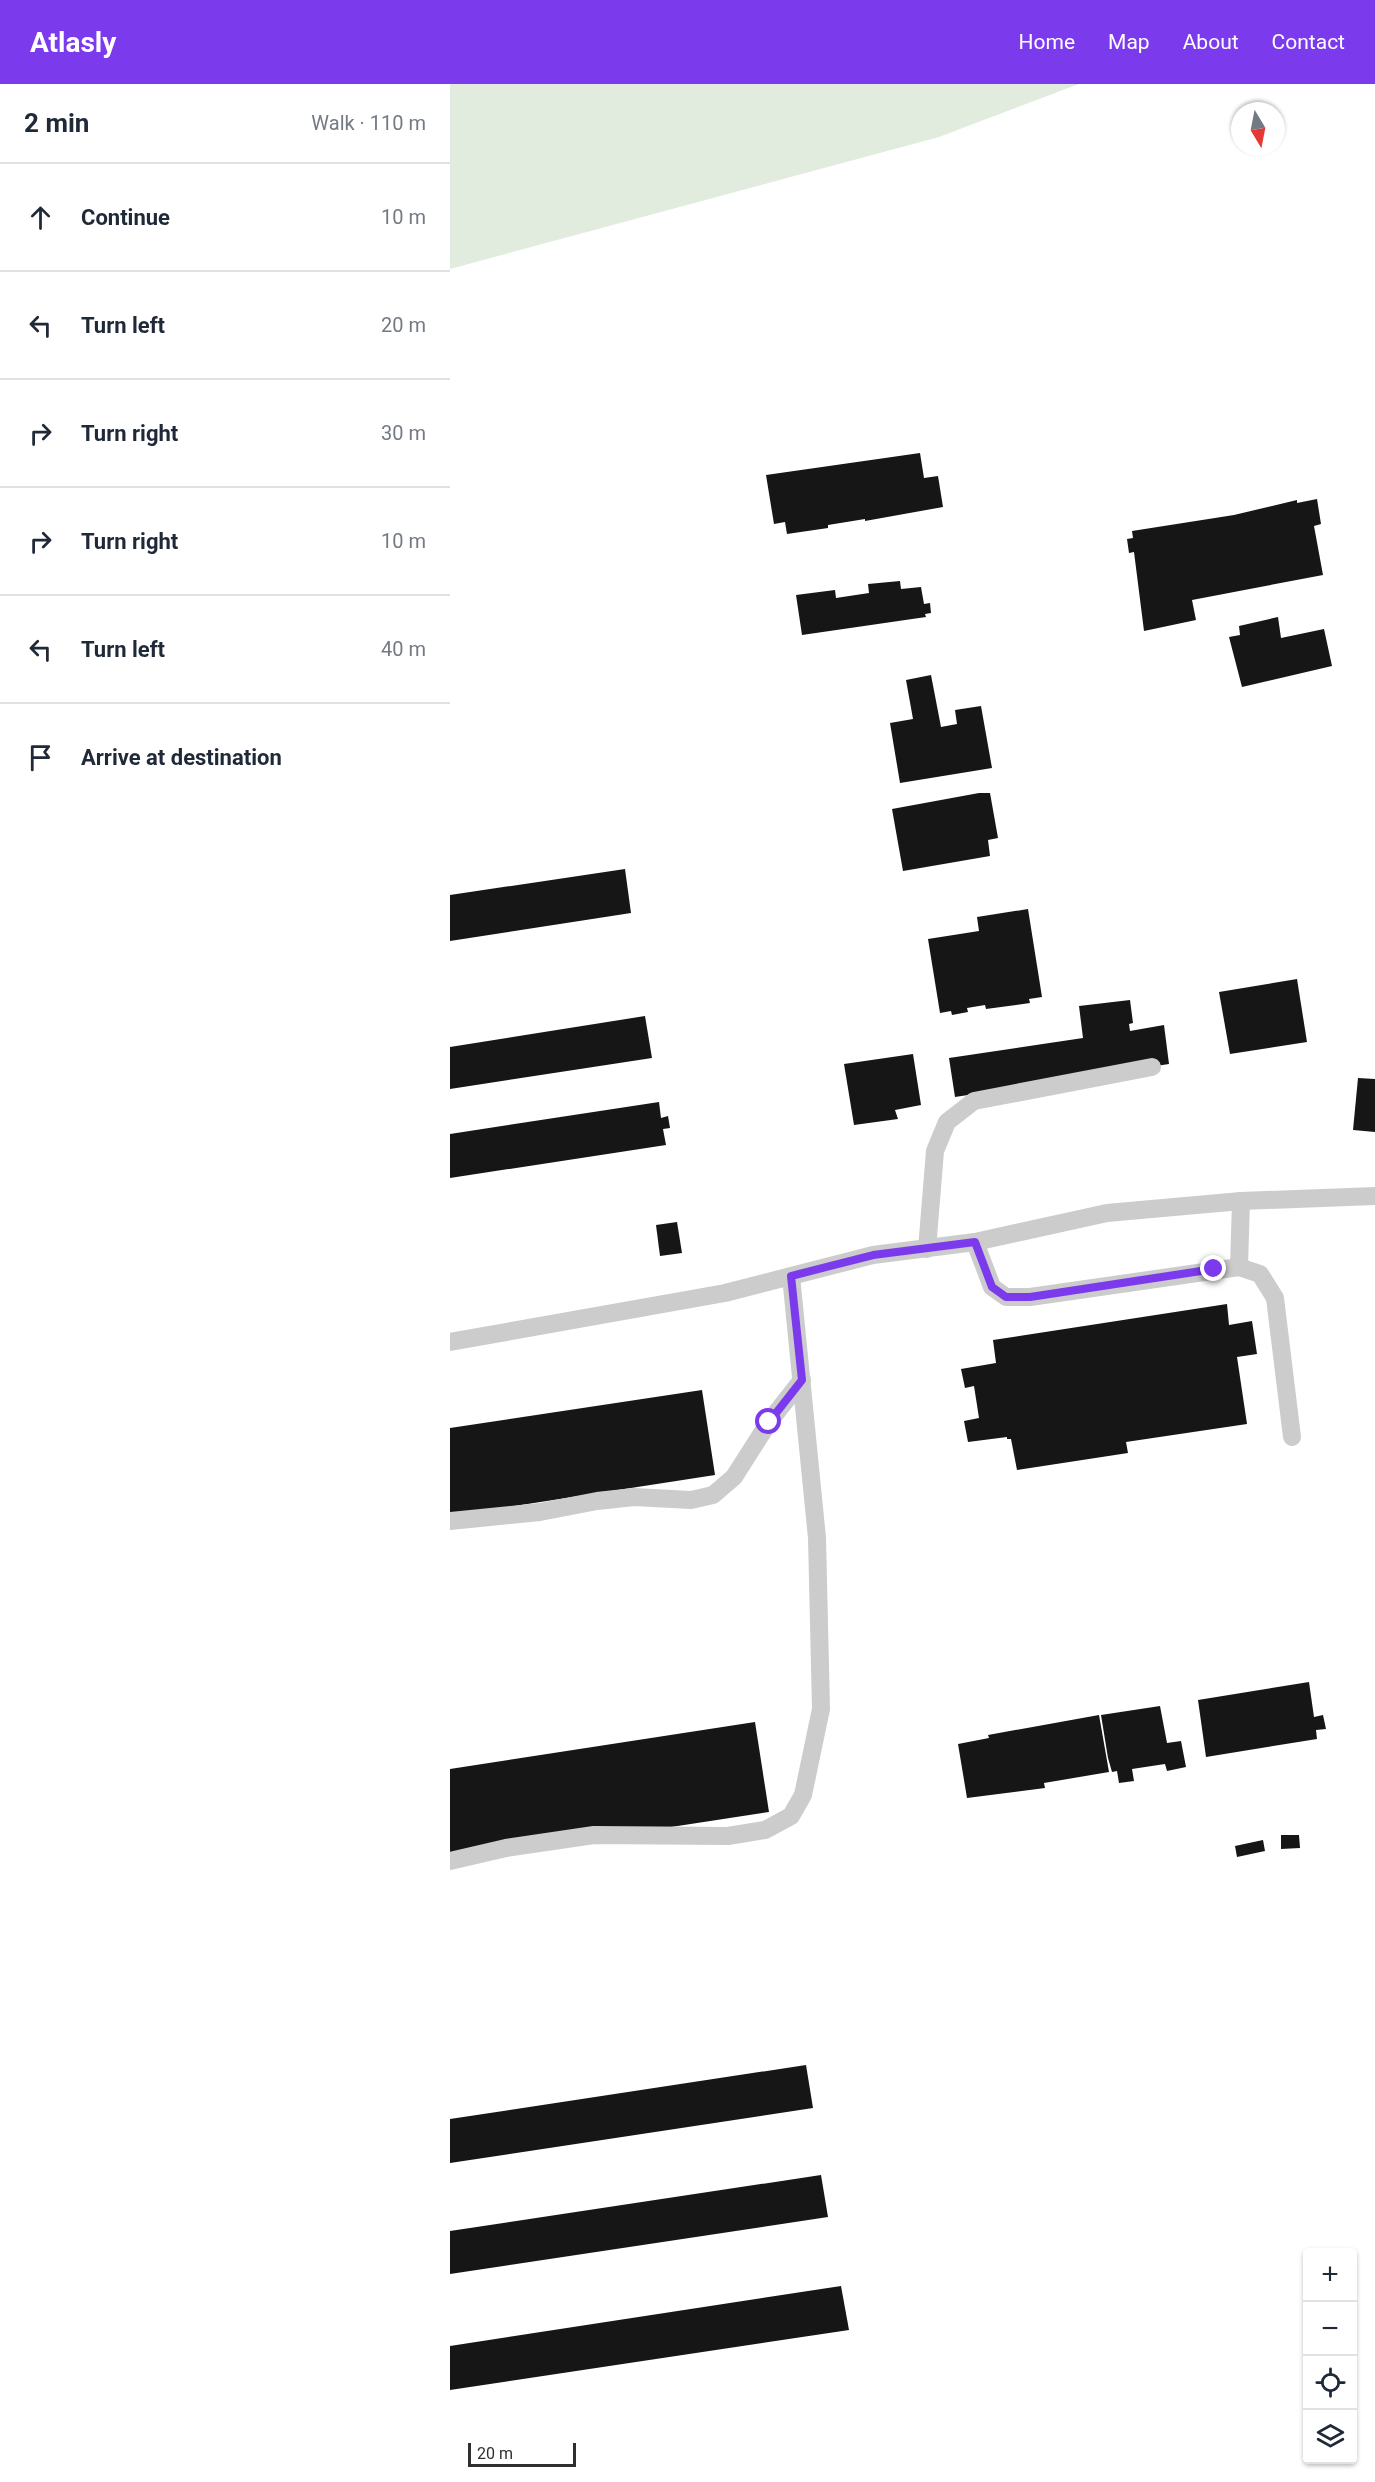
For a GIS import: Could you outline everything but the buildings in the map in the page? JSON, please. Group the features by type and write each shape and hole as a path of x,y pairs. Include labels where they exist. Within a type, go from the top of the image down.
{"lane":[{"path":"927,1249 934,1151 947,1122 974,1101 1152,1067"},
{"path":"450,1342 714,1296 873,1255 975,1242 1107,1213 1241,1201 1375,1196"},
{"path":"1239,1267 1241,1201"},
{"path":"975,1242 992,1287 1006,1297 1030,1297 1239,1267 1260,1274 1275,1298 1292,1437"},
{"path":"450,1861 506,1848 594,1835 728,1836 765,1830 791,1816 803,1795 821,1709 817,1538 791,1276"},
{"path":"450,1521 540,1512 597,1501 634,1497 691,1500 713,1495 734,1477 769,1422 802,1380"}],"green space":[{"path":"450,84 1079,84 939,137 450,269"}],"route":[{"path":"769,1422 802,1380 791,1276 873,1255 975,1242 992,1287 1006,1297 1030,1297 1214,1269"}]}
